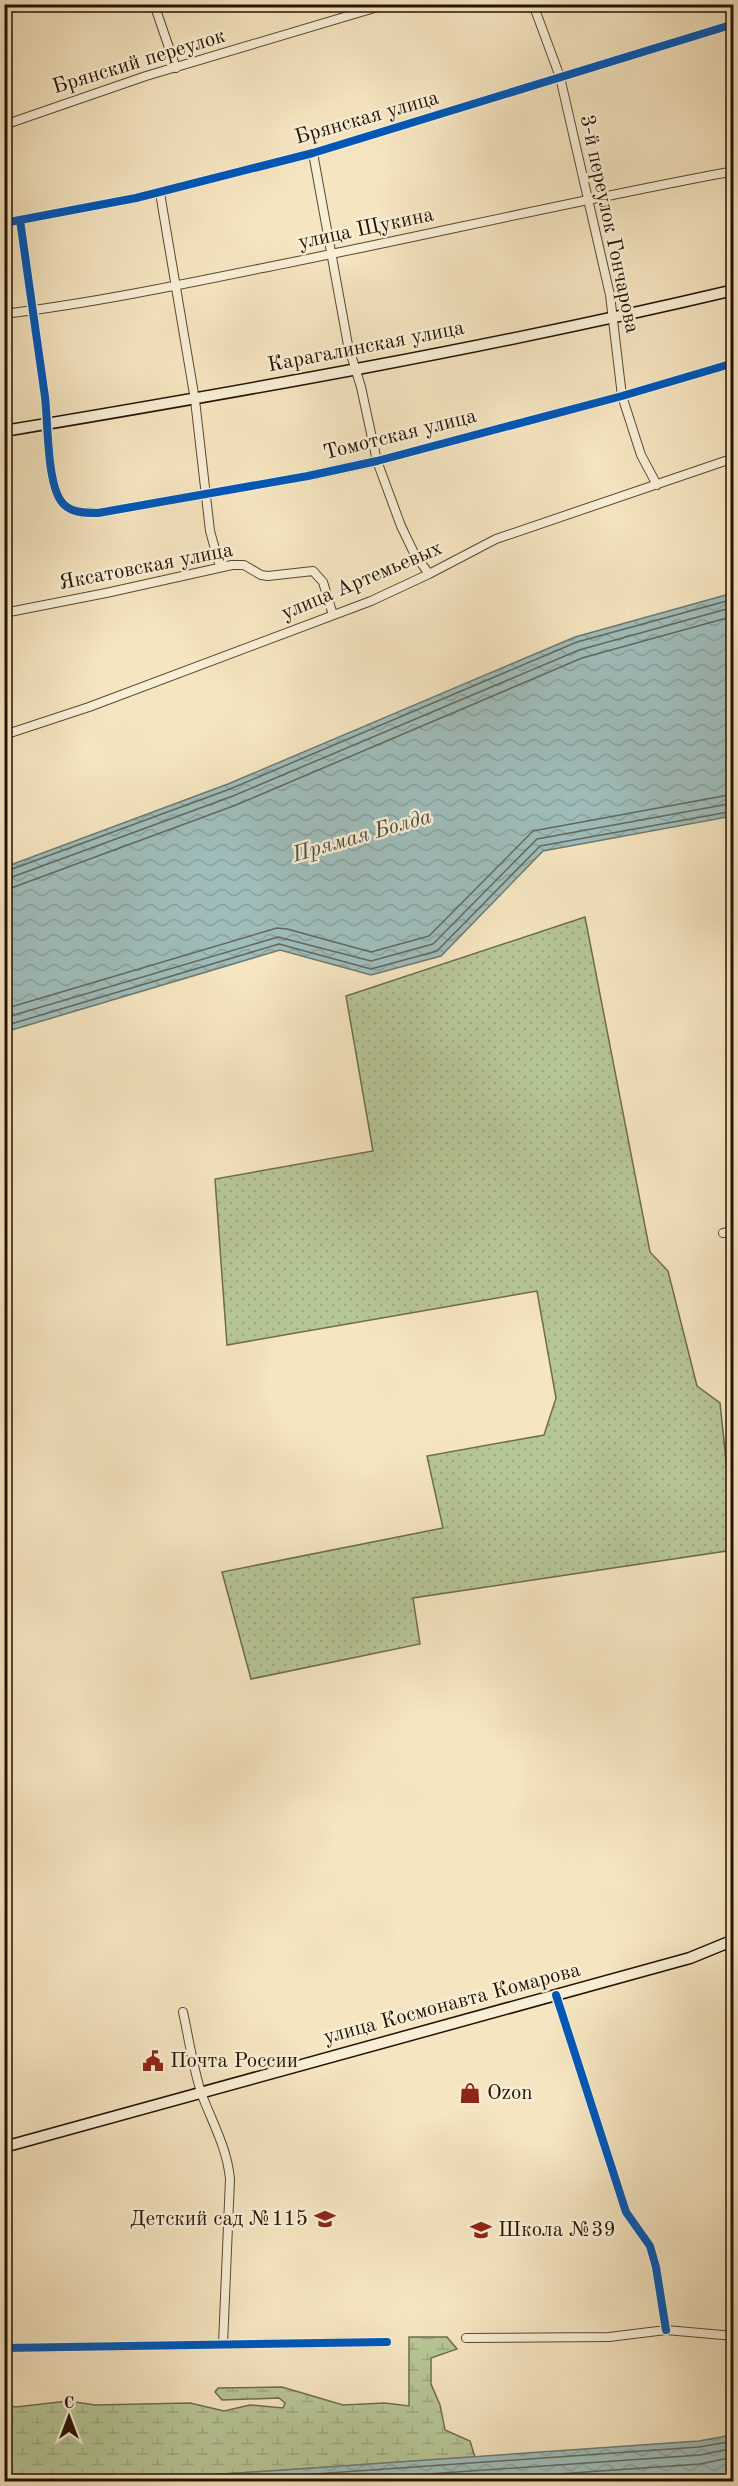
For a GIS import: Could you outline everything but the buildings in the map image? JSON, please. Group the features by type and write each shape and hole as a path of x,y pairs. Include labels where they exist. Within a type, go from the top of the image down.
{"main road":[{"name":"Карагалинская улица","path":"4,430 195,400 613,319 734,290"},
{"name":"улица Космонавта Комарова","path":"4,2147 690,1958 734,1940"}],"street":[{"path":"154,4 176,68"},
{"name":"Брянский переулок","path":"4,124 115,86 388,4"},
{"name":"3-й переулок Гончарова","path":"533,4 560,77 610,295 622,396 641,455 657,484"},
{"name":"Брянская улица","path":"4,224 160,193 313,153 734,24"},
{"path":"313,153 330,255 376,461 401,526 414,553 429,574"},
{"name":"улица Щукина","path":"4,314 177,286 588,199 734,171"},
{"path":"160,193 195,400 210,531 220,567"},
{"path":"20,220 47,424"},
{"name":"Томотская улица","path":"47,424 48,447 56,490 61,502 70,510 98,513 206,495 376,461 622,396 734,363"},
{"name":"улица Артемьевых","path":"4,735 89,707 371,601 496,539 734,458"},
{"name":"Яксатовская улица","path":"4,613 220,567 244,565 261,575 268,576 313,571 323,582 333,615"},
{"path":"723,1233 734,1231"},
{"path":"556,1995 626,2212 650,2246 656,2267 666,2330"},
{"path":"183,2012 201,2092 228,2160 230,2179 223,2344"},
{"path":"466,2338 609,2337 666,2330 734,2336"},
{"path":"4,2348 387,2342"}],"green space":[{"path":"585,917 650,1252 668,1271 697,1386 720,1403 733,1526 733,1550 413,1598 420,1644 251,1679 222,1572 443,1528 427,1456 544,1435 556,1398 537,1291 227,1345 215,1179 373,1151 346,996"},
{"path":"409,2337 447,2337 457,2349 431,2358 431,2384 440,2405 445,2430 470,2441 475,2457 181,2476 5,2481 4,2405 16,2407 68,2401 95,2405 190,2403 224,2411 250,2405 283,2408 285,2403 279,2398 222,2400 215,2392 218,2388 282,2387 343,2405 385,2403 409,2406"}],"water":[{"name":"Прямая Болда","path":"733,593 733,816 543,851 441,956 371,975 280,950 5,1032 5,867 228,784 575,637"},
{"path":"733,2435 733,2481 86,2481 224,2474 699,2441"}],"cycle path":[{"path":"4,223 136,198 313,153 734,24"},
{"path":"20,220 45,397 53,480 56,492 64,505 78,512 98,513 308,476 377,461 622,396 734,363"},
{"path":"556,1995 626,2212 650,2246 656,2267 666,2330"},
{"path":"4,2348 387,2342"}],"place":[{"name":"Почта России","path":"153,2061"},
{"name":"Ozon","path":"470,2093"},
{"name":"Детский сад №115","path":"325,2219"},
{"name":"Школа №39","path":"481,2230"}]}
